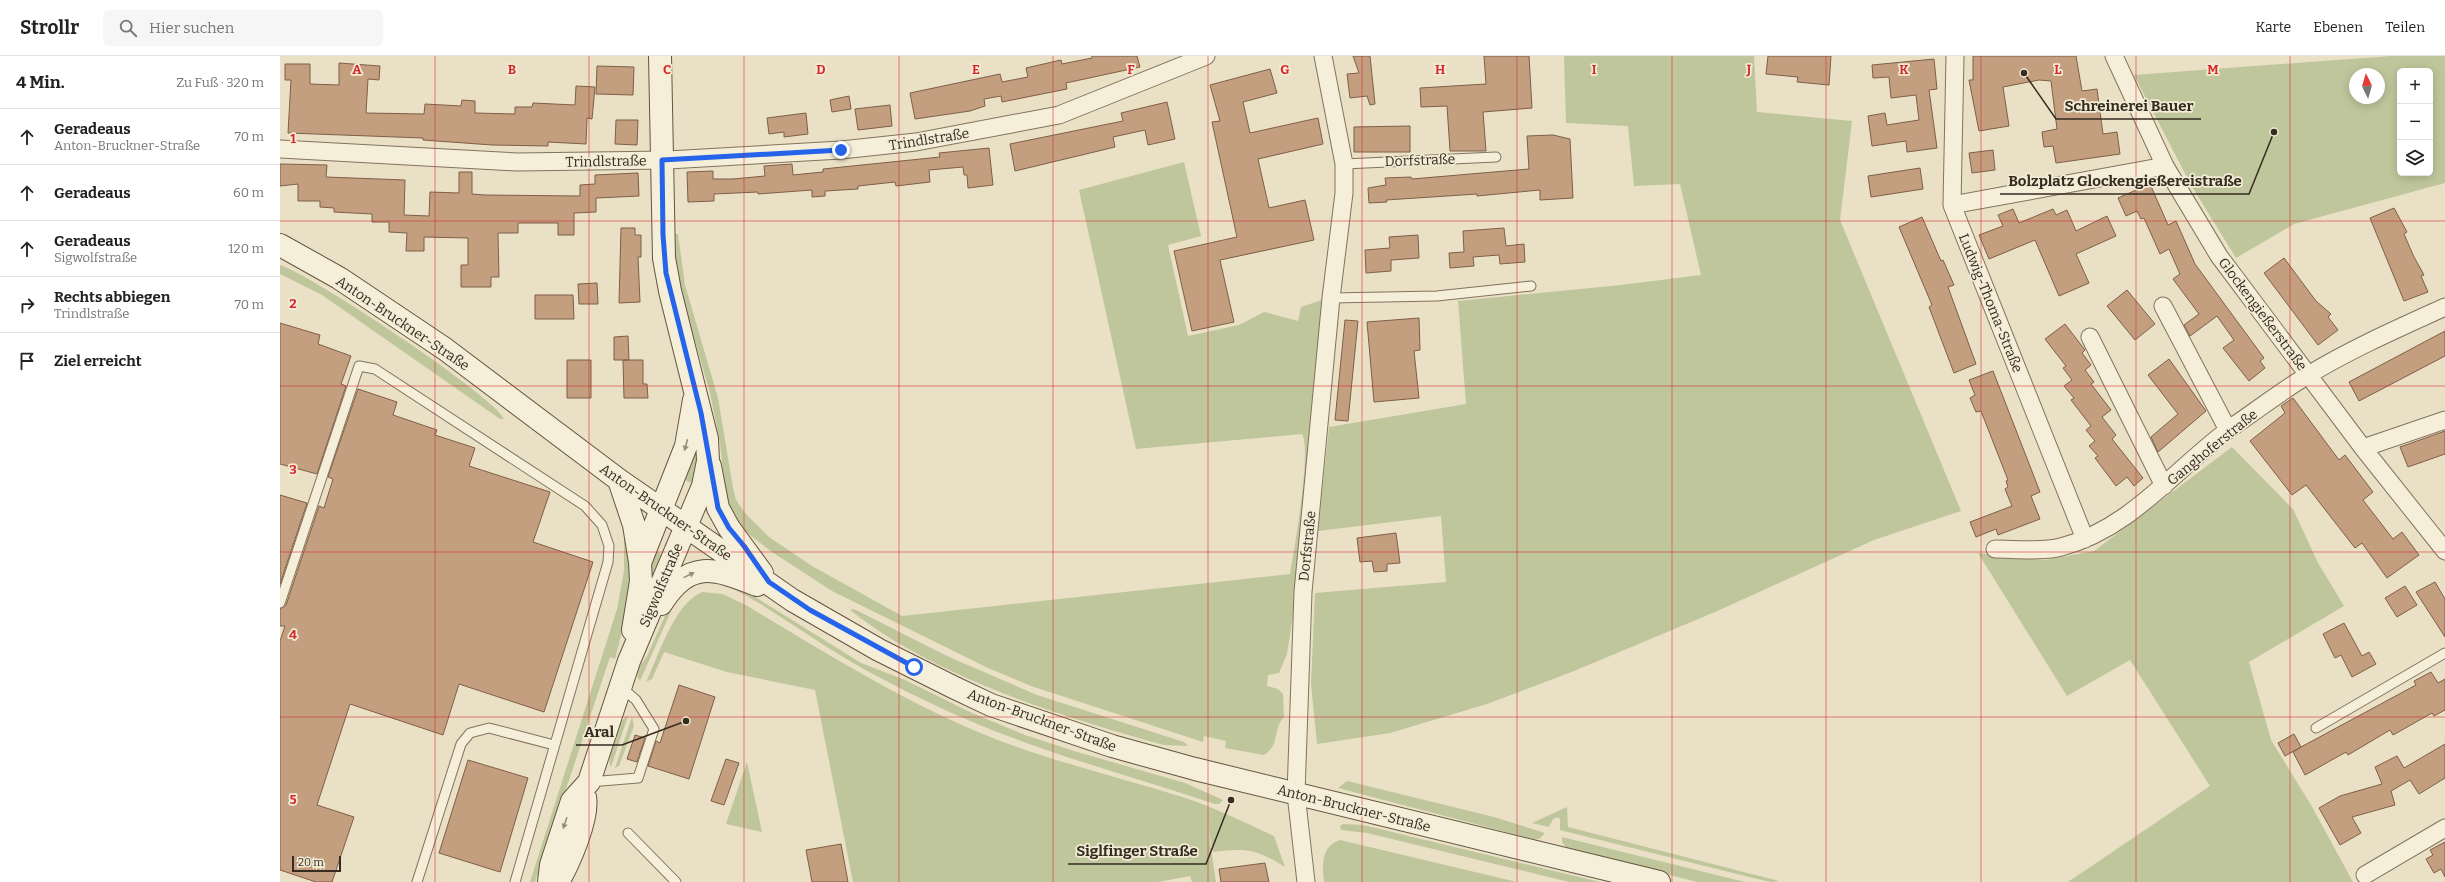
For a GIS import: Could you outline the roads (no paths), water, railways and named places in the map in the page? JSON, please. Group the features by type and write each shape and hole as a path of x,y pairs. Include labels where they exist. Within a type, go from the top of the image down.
{"main road":[{"name":"Sigwolfstraße","path":"629,661 703,486 708,460 707,439 666,273 663,235 660,56"},
{"name":"Anton-Bruckner-Straße","path":"280,245 339,278 445,349 619,480 769,582 792,600 879,650 991,705 1112,746 1296,794 1659,882"},
{"name":"Sigwolfstraße","path":"558,882 566,868 586,804 586,786 621,688 629,661 641,581 640,563 686,446 695,393"},
{"path":"708,460 718,508 729,528 744,546 769,582"},
{"path":"619,480 634,525 640,563"},
{"path":"640,638 671,588 685,576 703,570 712,570 730,575 792,600"},
{"name":"Sigwolfstraße","path":"549,882 551,864 572,801 586,786"}],"street":[{"name":"Trindlstraße","path":"280,149 517,162 662,160 841,150 916,142 994,128 1059,114 1206,56"},
{"name":"Dorfstraße","path":"1306,882 1296,794 1303,592 1331,298 1344,193 1344,164 1323,56"},
{"name":"Ludwig-Thoma-Straße","path":"1955,56 1952,205 2085,539"},
{"name":"Glockengießerstraße","path":"2114,56 2165,166 2219,256 2363,448 2445,551"},
{"path":"1952,205 2165,166"},
{"path":"2163,306 2228,430"},
{"name":"Ganghoferstraße","path":"1995,549 2060,548 2085,539 2119,520 2164,486 2228,430 2309,374 2382,335 2445,307"},
{"path":"2090,337 2164,486"},
{"path":"2363,448 2445,420"},
{"path":"2365,875 2445,828"}],"lane":[{"name":"Dorfstraße","path":"1344,164 1496,157"},
{"path":"1331,298 1437,296 1530,286"},
{"path":"280,603 359,366 375,369 585,506 602,525 609,546 608,562 515,882"},
{"path":"2316,728 2445,653"},
{"path":"586,786 638,778 654,729 636,700 621,688"},
{"path":"418,882 461,744 470,734 489,728 554,745"},
{"path":"628,833 676,882"}],"place":[{"name":"Schreinerei Bauer","path":"2024,73"},
{"name":"Bolzplatz Glockengießereistraße","path":"2274,132"},
{"name":"Aral","path":"686,721"},
{"name":"Siglfinger Straße","path":"1231,800"}]}
